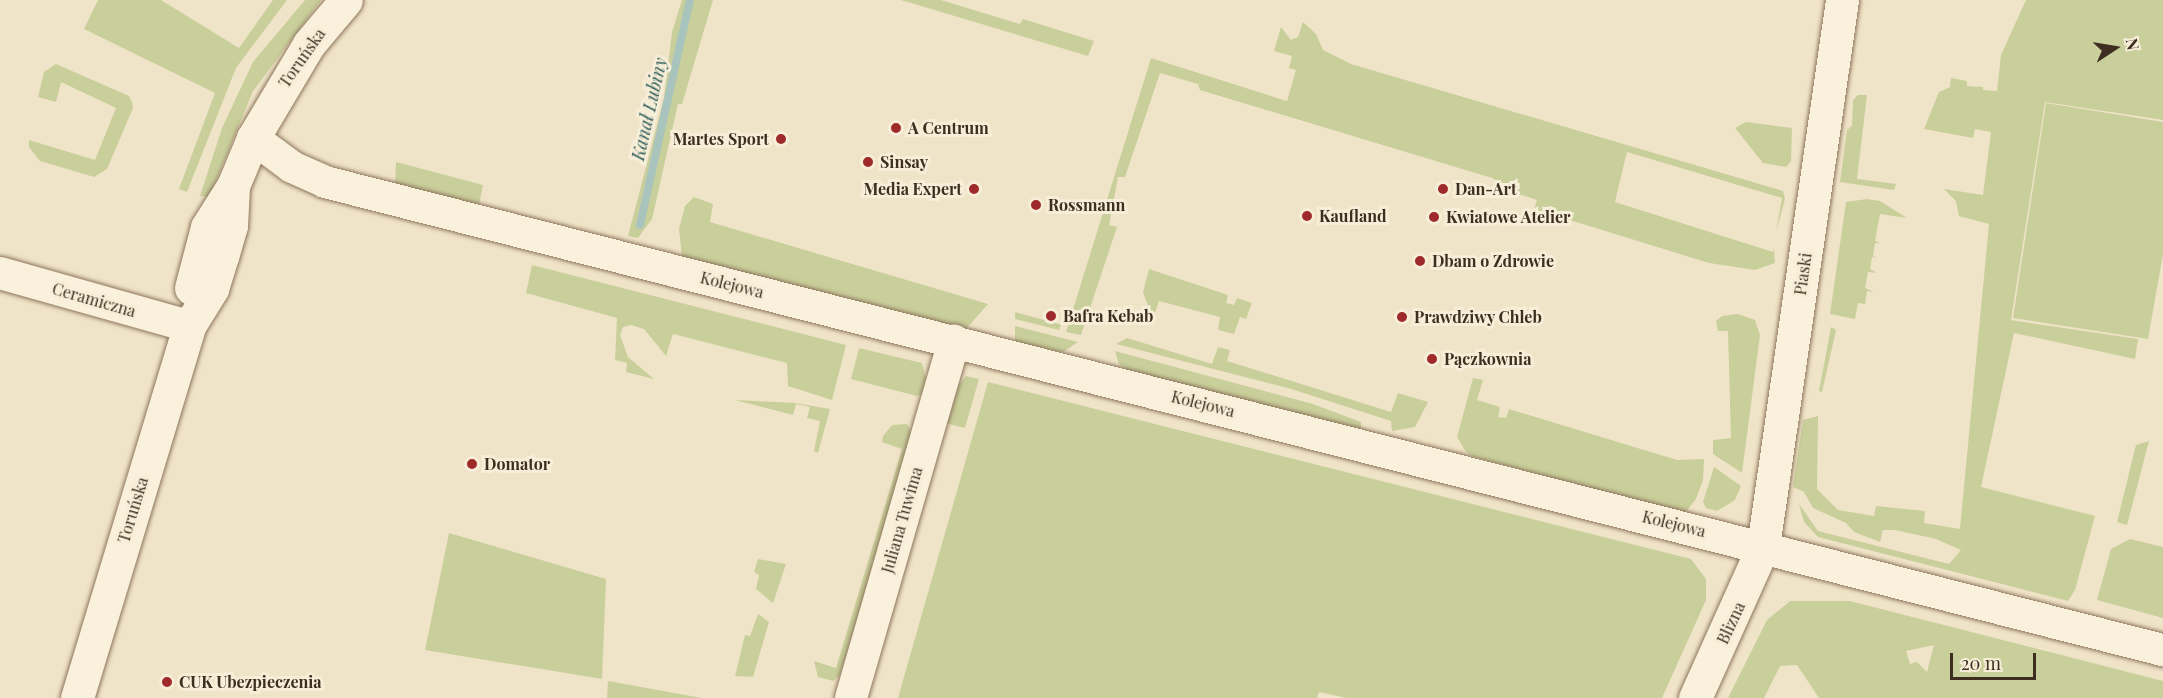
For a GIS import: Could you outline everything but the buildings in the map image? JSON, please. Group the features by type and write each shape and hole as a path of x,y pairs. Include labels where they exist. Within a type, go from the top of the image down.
{"street":[{"name":"Toruńska","path":"77,698 189,324 191,286 207,226 233,186 253,138 309,44 346,0"},
{"name":"Piaski","path":"1763,547 1842,0"},
{"name":"Kolejowa","path":"253,138 292,167 325,182 2163,650"},
{"name":"Ceramiczna","path":"0,273 189,324"},
{"name":"Juliana Tuwima","path":"851,698 954,341"},
{"name":"Blizna","path":"1695,698 1763,547"}],"green space":[{"path":"98,0 161,0 239,48 273,0 287,0 236,68 187,192 179,189 215,93 84,29"},
{"path":"305,0 321,0 253,91 209,197 200,196 222,128 253,62"},
{"path":"682,0 713,0 682,104 678,104 652,219 638,238 628,236 664,98 672,32"},
{"path":"901,0 941,0 1020,24 1023,19 1094,41 1088,56"},
{"path":"2026,0 2163,0 2163,120 2045,102 2011,320 2138,339 2135,359 2014,333 1981,487 2095,516 2075,590 2068,601 1818,537 1804,522 1799,504 1818,531 1949,564 1961,550 1936,539 1895,530 1883,530 1880,542 1854,532 1846,523 1813,508 1804,492 1793,487 1803,420 1818,416 1817,489 1838,510 1874,516 1876,506 1925,511 1924,523 1960,529 1989,224 1959,216 1956,201 1944,189 1983,195 1991,132 1975,129 1973,138 1924,129 1939,92 1950,87 1951,78 1967,81 1967,86 1997,91 2001,55"},
{"path":"1303,22 1316,34 1323,50 1351,64 1783,191 1785,199 1776,232 1782,198 1627,152 1615,202 1773,252 1774,248 1775,263 1755,270 1709,263 1534,209 1537,200 1500,188 1501,184 1492,178 1200,90 1198,84 1160,73 1125,177 1118,177 1109,225 1117,227 1081,335 1066,332 1151,58 1287,101 1296,70 1289,68 1292,56 1274,51 1281,27 1291,40 1298,37"},
{"path":"56,64 129,96 132,102 133,108 107,169 94,177 40,161 29,147 29,140 95,160 116,108 61,82 56,102 38,97 44,72"},
{"path":"1858,95 1867,95 1857,179 1896,184 1894,190 1840,182 1847,130 1852,126 1853,100"},
{"path":"2046,103 2163,122 2163,254 2148,339 2013,318"},
{"path":"1746,122 1792,128 1791,161 1786,167 1763,163 1735,128"},
{"path":"396,162 483,185 479,205 395,185"},
{"path":"694,197 713,204 710,222 988,304 966,329 682,257 679,229 685,206"},
{"path":"1867,199 1880,201 1907,218 1880,214 1875,241 1880,243 1875,243 1873,256 1877,258 1872,257 1870,269 1877,273 1868,272 1865,288 1874,292 1867,291 1865,304 1858,303 1855,319 1830,314 1846,202"},
{"path":"532,265 846,345 832,400 788,386 787,363 673,334 666,356 644,329 631,325 623,327 620,335 628,357 654,379 626,372 627,363 615,360 617,318 526,293"},
{"path":"1149,269 1228,295 1226,303 1234,305 1237,298 1252,303 1246,319 1240,317 1234,334 1218,330 1220,317 1159,301 1155,313 1149,309 1143,292"},
{"path":"1015,312 1061,325 1059,330 1015,319"},
{"path":"1738,314 1755,320 1760,335 1742,473 1713,454 1713,440 1731,438 1728,331 1718,331 1716,321 1722,316"},
{"path":"1015,326 1078,342 1063,352 1015,342"},
{"path":"1831,327 1836,330 1822,392 1819,391"},
{"path":"1127,338 1212,364 1218,347 1230,350 1227,361 1391,412 1398,393 1428,402 1415,427 1392,431 1391,421 1288,388 1116,344"},
{"path":"859,348 922,363 926,380 923,394 917,396 851,379"},
{"path":"1115,351 1313,404 1361,422 1361,430 1127,370 1119,364"},
{"path":"966,376 979,379 965,428 945,423 954,392"},
{"path":"1473,378 1483,380 1477,400 1500,407 1498,417 1506,418 1509,409 1677,460 1704,459 1703,480 1696,499 1685,513 1474,457 1466,452 1457,437"},
{"path":"988,382 1691,559 1706,579 1706,600 1662,698 1346,698 1319,692 1317,698 898,698"},
{"path":"735,400 795,403 830,409 818,453 814,451 820,421 807,418 810,407 796,404 793,415"},
{"path":"907,424 913,435 840,675 833,681 818,677 814,661 836,668 902,449 882,442 883,436 892,425"},
{"path":"2149,441 2127,525 2117,522 2136,445"},
{"path":"1714,467 1741,486 1735,500 1717,511 1706,508 1703,502"},
{"path":"449,533 606,579 602,679 425,650"},
{"path":"2130,539 2163,547 2163,618 2097,600 2111,549"},
{"path":"758,559 786,564 773,603 756,589 759,575 754,572"},
{"path":"1790,601 1850,601 2163,681 2163,698 1819,698 1797,665 1780,666 1764,698 1728,698 1767,620","holes":["1934,645 1927,672 1917,662 1910,664 1906,651"]},
{"path":"758,614 769,622 753,677 735,676 745,635 750,636"},
{"path":"608,681 702,698 607,698"}],"waterway":[{"name":"Kanał Lubiny","path":"640,225 690,0"}],"place":[{"name":"A Centrum","path":"896,128"},
{"name":"Martes Sport","path":"781,139"},
{"name":"Sinsay","path":"868,162"},
{"name":"Media Expert","path":"974,189"},
{"name":"Dan-Art","path":"1443,189"},
{"name":"Rossmann","path":"1036,205"},
{"name":"Kaufland","path":"1307,216"},
{"name":"Kwiatowe Atelier","path":"1434,217"},
{"name":"Dbam o Zdrowie","path":"1420,261"},
{"name":"Bafra Kebab","path":"1051,316"},
{"name":"Prawdziwy Chleb","path":"1402,317"},
{"name":"Pączkownia","path":"1432,359"},
{"name":"Domator","path":"472,464"},
{"name":"CUK Ubezpieczenia","path":"167,682"}]}
